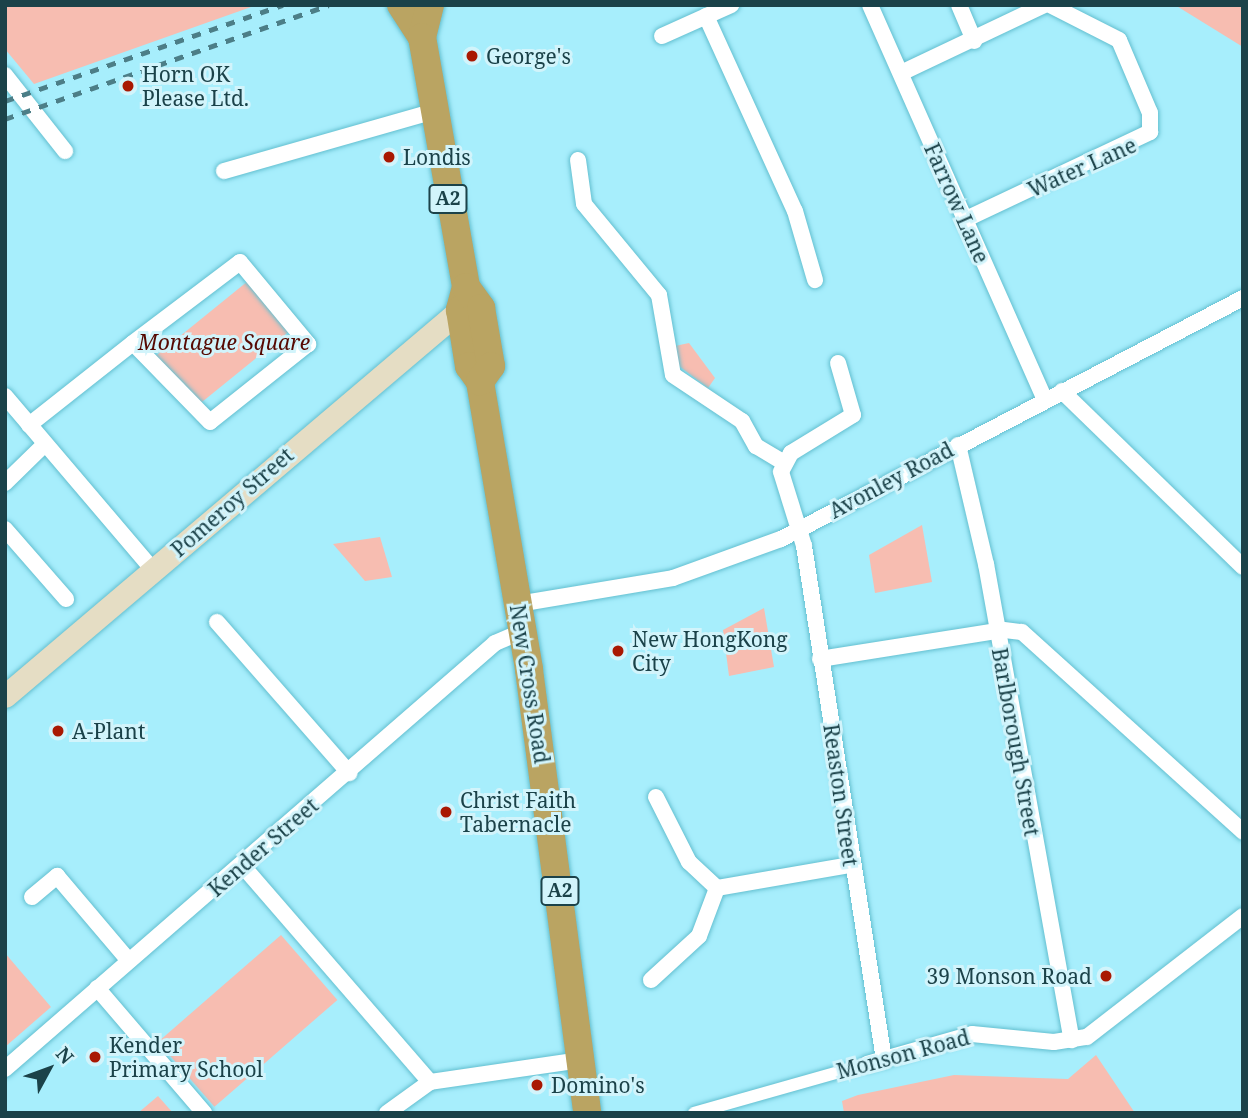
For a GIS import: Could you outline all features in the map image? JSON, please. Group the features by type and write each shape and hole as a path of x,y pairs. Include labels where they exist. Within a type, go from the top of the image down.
{"highway":[{"name":"A2","path":"401,5 422,37"},
{"name":"A2","path":"430,5 422,37 434,111"},
{"name":"New Cross Road","path":"434,111 463,299 481,309 491,366 480,382 521,618 587,1113"}],"main road":[{"name":"Pomeroy Street","path":"5,696 463,299"}],"street":[{"path":"662,36 731,5"},
{"name":"Farrow Lane","path":"870,5 1045,400"},
{"path":"959,5 974,41"},
{"path":"901,73 974,41 1044,5"},
{"name":"Water Lane","path":"964,220 1150,132 1150,113 1119,40 1050,5"},
{"path":"706,16 795,211 816,279"},
{"path":"5,75 65,151"},
{"path":"223,171 434,111"},
{"path":"578,160 584,204 659,295 673,375 741,421 756,446 783,462 853,415 838,363"},
{"path":"29,425 133,343 240,262 308,344 209,422 133,343"},
{"name":"Avonley Road","path":"521,618 673,578 798,530 1243,298"},
{"path":"1062,391 1243,568"},
{"path":"5,396 153,570"},
{"path":"5,483 45,444"},
{"name":"Barlborough Street","path":"958,445 996,630 1072,1040"},
{"name":"Reaston Street","path":"783,462 798,530 820,659 850,865 884,1059"},
{"path":"5,528 66,599"},
{"name":"Kender Street","path":"5,1069 479,663 521,618"},
{"path":"217,622 349,774"},
{"path":"820,659 996,630 1022,632 1243,832"},
{"path":"656,797 689,862 717,888"},
{"path":"242,865 430,1082"},
{"path":"717,888 850,865"},
{"path":"32,897 57,876 129,961"},
{"path":"651,980 699,936 717,888"},
{"name":"Monson Road","path":"694,1113 972,1034 1072,1040 1099,1030 1243,916"},
{"path":"97,988 204,1113"},
{"path":"387,1113 406,1108 430,1082 532,1065 581,1060"}],"green space":[{"path":"5,5 257,5 34,84 5,49"},
{"path":"1175,5 1243,5 1243,47"},
{"name":"Montague Square","path":"248,281 289,332 196,406 156,356"},
{"path":"689,343 715,378 708,388 679,366 675,346"},
{"path":"922,525 932,582 875,593 869,555"},
{"path":"380,537 392,577 365,581 333,544"},
{"path":"764,608 774,667 729,676 723,630"},
{"path":"281,935 337,1000 214,1107 158,1042"},
{"path":"5,953 51,1007 5,1047"},
{"path":"1096,1055 1135,1113 844,1113 842,1101 858,1095 954,1075 1068,1079"},
{"path":"158,1096 173,1113 138,1113"}],"railway":[{"path":"5,101 283,5"},
{"path":"5,119 328,5"}],"place":[{"name":"George's","path":"472,56"},
{"name":"Horn OK Please Ltd.","path":"128,86"},
{"name":"Londis","path":"389,157"},
{"name":"New HongKong City","path":"618,651"},
{"name":"A-Plant","path":"58,731"},
{"name":"Christ Faith Tabernacle","path":"446,812"},
{"name":"39 Monson Road","path":"1106,976"},
{"name":"Kender Primary School","path":"95,1057"},
{"name":"Domino's","path":"537,1085"}]}
